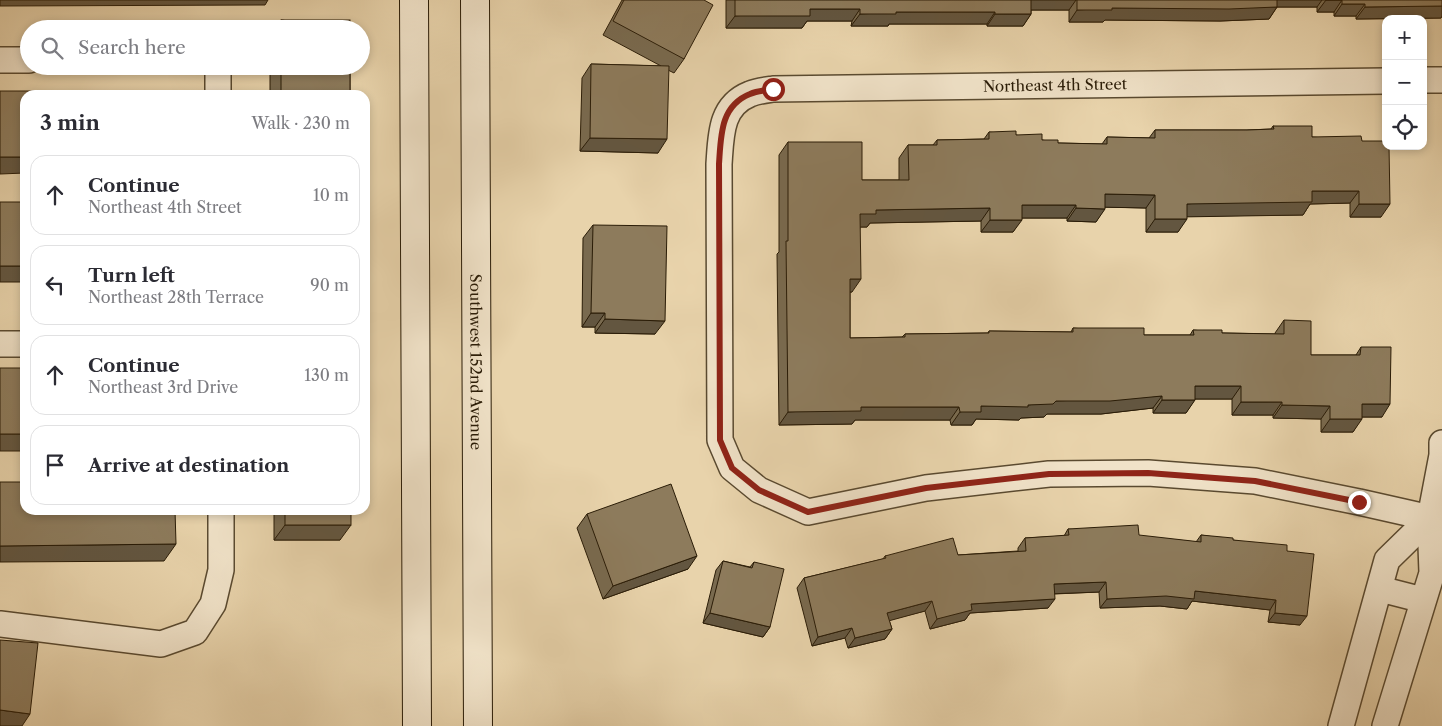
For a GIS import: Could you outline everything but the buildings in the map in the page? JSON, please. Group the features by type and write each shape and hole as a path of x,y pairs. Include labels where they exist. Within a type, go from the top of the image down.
{"street":[{"path":"414,0 417,726"},
{"name":"Southwest 152nd Avenue","path":"476,0 478,726"},
{"path":"0,60 20,60"},
{"path":"218,75 218,90"},
{"path":"1427,80 1442,80"},
{"name":"Northeast 4th Street","path":"1382,81 773,89 750,94 729,108 721,133 719,164 720,440 732,468 759,490 808,512 926,488 1049,474 1148,473 1255,481 1436,520"},
{"path":"0,344 20,344"},
{"path":"1385,726 1432,573 1442,443"},
{"path":"0,624 161,644 195,632 213,604 221,570 221,515"},
{"path":"1341,726 1388,560 1436,520"},
{"path":"1380,589 1423,600"}],"route":[{"path":"773,89 750,94 729,108 721,133 719,164 720,440 732,468 759,490 808,512 926,488 1049,474 1148,473 1255,481 1359,502"}]}
